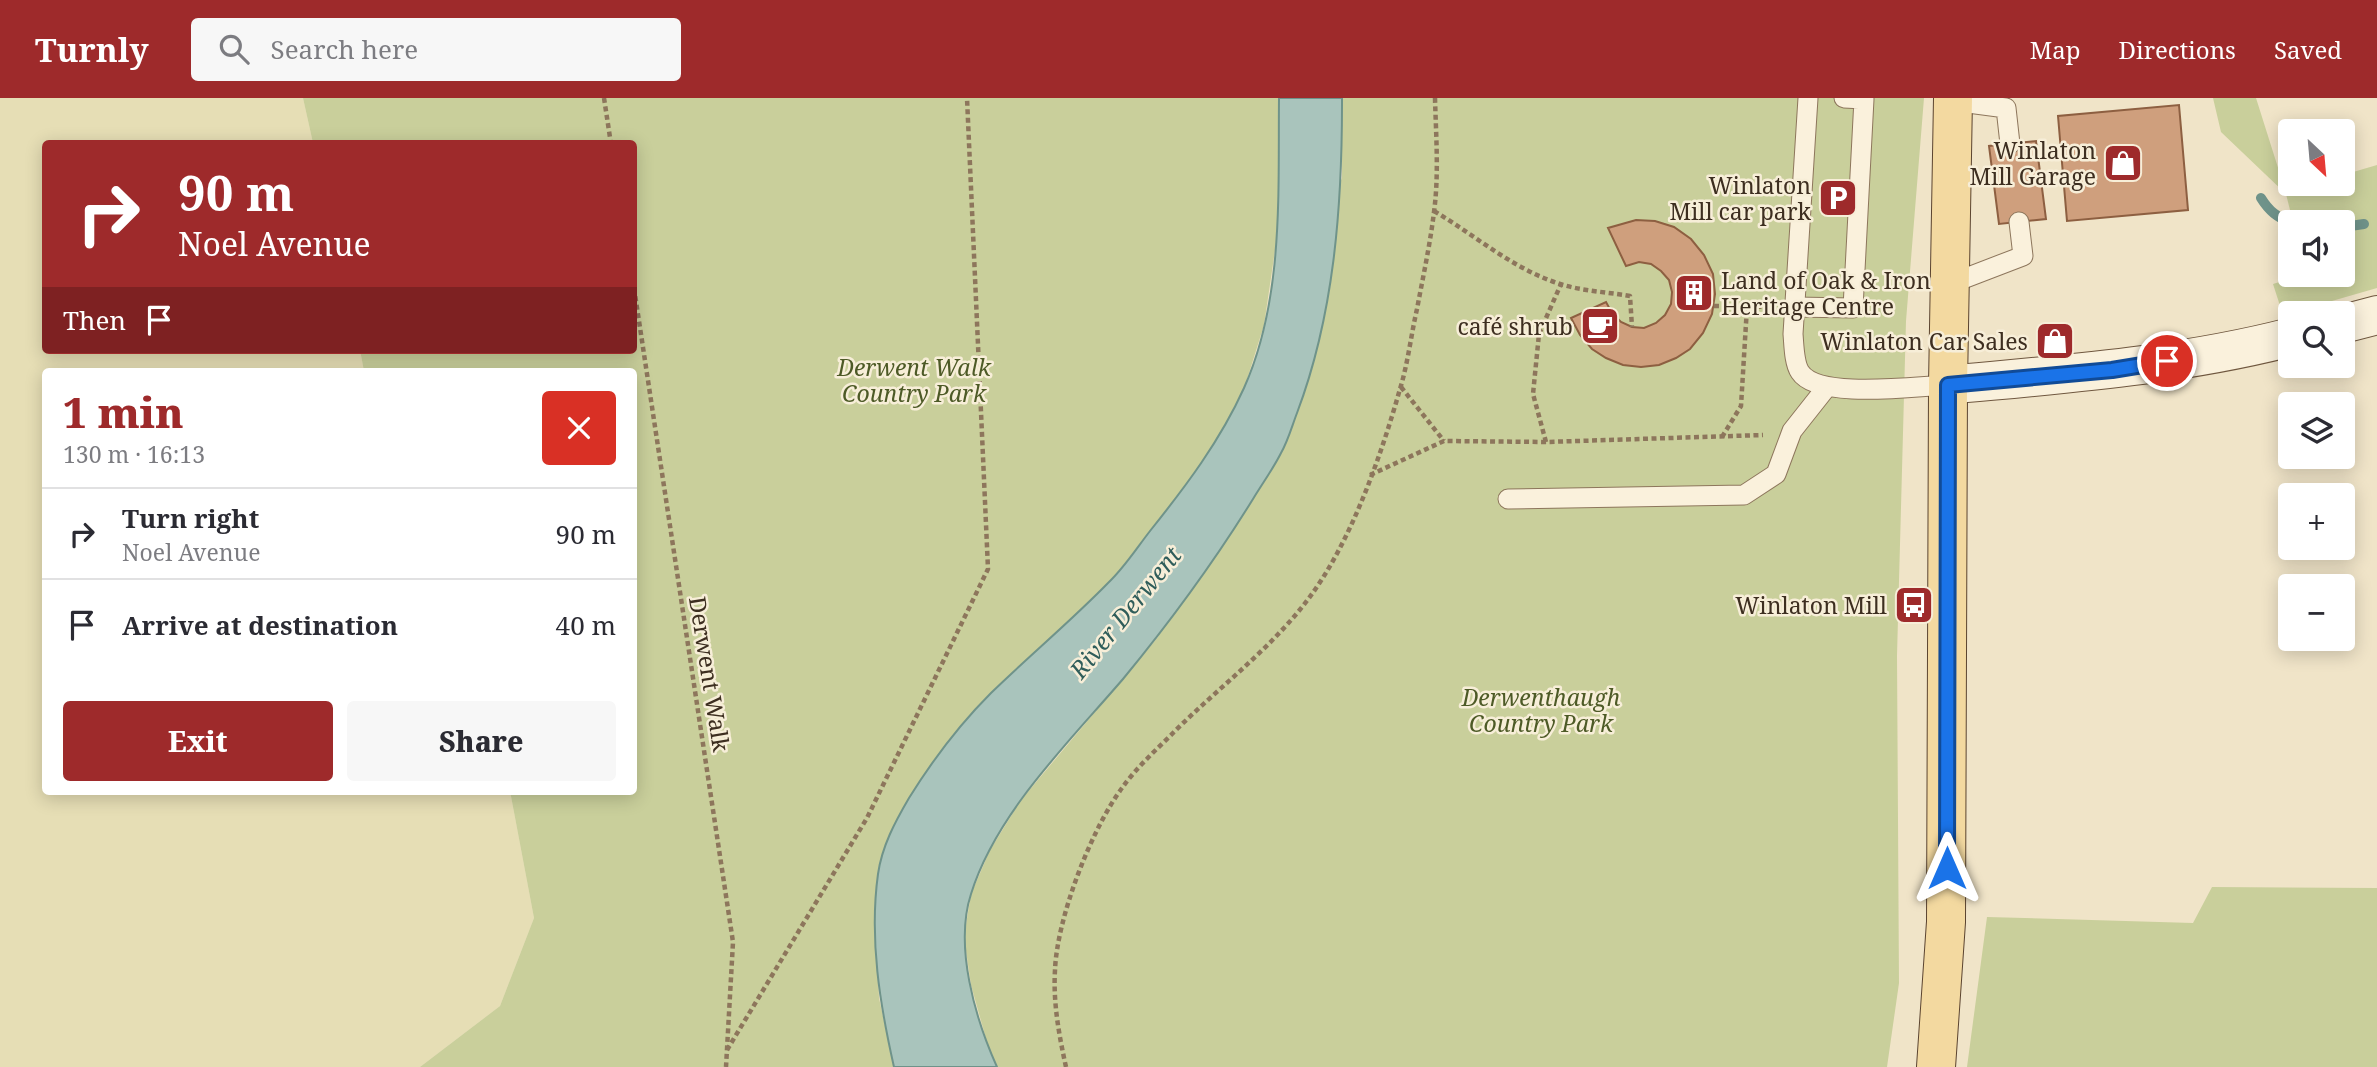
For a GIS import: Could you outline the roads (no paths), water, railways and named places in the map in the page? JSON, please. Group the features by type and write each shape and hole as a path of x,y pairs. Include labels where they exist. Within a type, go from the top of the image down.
{"main road":[{"path":"1936,1067 1946,922 1948,385 1953,100"}],"street":[{"path":"2355,321 2377,315"},
{"path":"1948,385 2112,370 2249,348 2278,340"}],"lane":[{"path":"1808,98 1793,334 1798,370 1809,382 1826,388 1948,385"},
{"path":"1794,307 1853,308 1864,99 1844,98"},
{"path":"1953,100 2006,108 2010,144"},
{"path":"1950,284 2023,256 2019,222"},
{"path":"1508,499 1744,495 1776,474 1792,431 1826,388"}],"water":[{"name":"River Derwent","path":"1279,98 1342,98 1338,222 1327,300 1310,376 1288,438 1278,459 1223,546 1191,591 1123,679 1036,780 998,835 982,864 966,914 966,959 981,1027 997,1067 894,1067 880,996 875,947 878,874 886,844 909,798 957,730 991,693 1119,571 1189,480 1235,408 1257,354 1272,282 1278,208"}],"waterway":[{"path":"2261,198 2278,216"},
{"path":"2355,225 2364,224"}],"place":[{"name":"Winlaton Mill Garage","path":"2123,163"},
{"name":"Winlaton Mill car park","path":"1838,198"},
{"name":"Land of Oak & Iron Heritage Centre","path":"1694,293"},
{"name":"café shrub","path":"1600,326"},
{"name":"Winlaton Car Sales","path":"2055,341"},
{"name":"Winlaton Mill","path":"1914,605"}],"park label":[{"name":"Derwent Walk Country Park","path":"914,380"},
{"name":"Derwenthaugh Country Park","path":"1541,710"}]}
